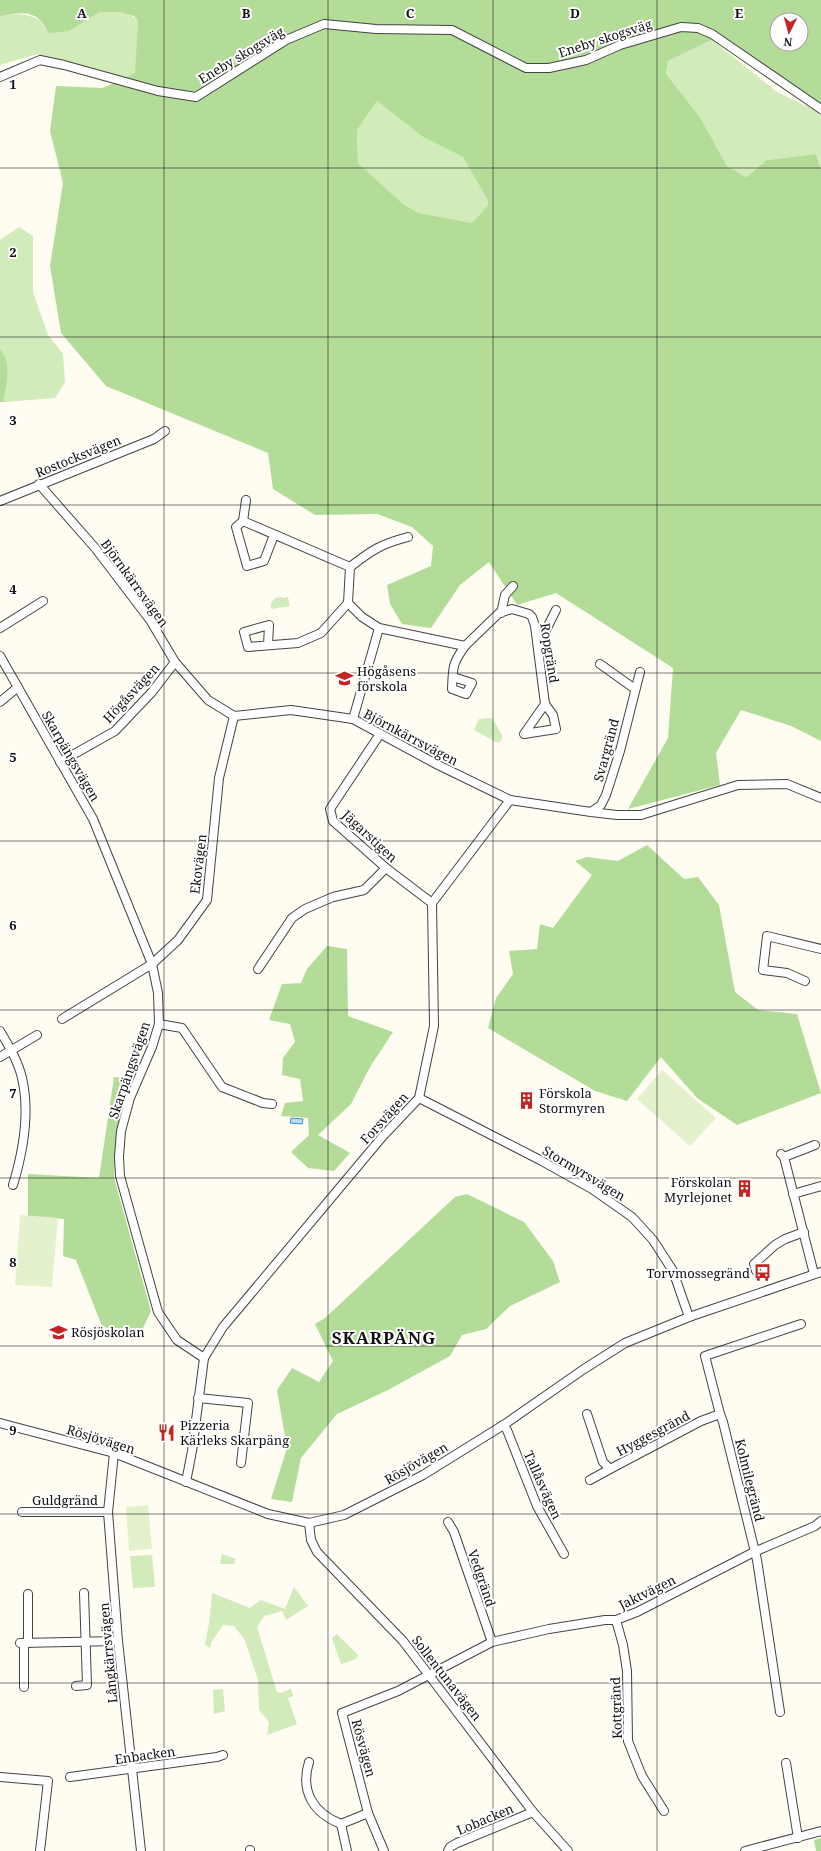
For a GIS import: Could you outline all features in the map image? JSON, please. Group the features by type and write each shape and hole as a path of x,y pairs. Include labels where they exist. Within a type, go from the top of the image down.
{"street":[{"name":"Eneby skogsväg","path":"0,77 40,60 64,65 158,91 196,97 286,40 324,24 376,29 452,30 526,68 549,68 586,60 620,45 681,27 698,28 712,34 821,109"},
{"name":"Rostocksvägen","path":"0,502 39,484 154,439 165,431"},
{"name":"Björnkärrsvägen","path":"39,484 96,550 150,620 175,662 208,700 234,716 290,710 353,720 438,766 510,800 591,812 617,815 641,815 738,785 787,784 821,798"},
{"path":"246,500 243,521 236,526 247,566 264,561 274,535"},
{"path":"243,521 350,567"},
{"path":"268,645 298,643 321,633 348,603 350,567 366,554 385,543 408,538"},
{"path":"452,677 454,661 465,646 501,613 505,595 513,586"},
{"path":"0,628 43,601"},
{"path":"348,603 362,617 379,628 465,646"},
{"name":"Ropgränd","path":"501,613 512,609 529,614 532,617 539,644 545,704"},
{"path":"539,644 556,610"},
{"path":"353,720 379,628"},
{"name":"Skarpängsvägen","path":"0,656 93,819 152,964 158,993 159,1024 152,1047 130,1098 121,1131 118,1157 120,1176 158,1312 177,1340 204,1358"},
{"name":"Högåsvägen","path":"60,762 115,731 152,692 175,662"},
{"path":"600,664 635,689"},
{"name":"Svargränd","path":"591,812 600,805 606,795 620,751 640,672"},
{"path":"0,702 18,687"},
{"name":"Ekovägen","path":"62,1019 152,964 178,940 207,900 219,778 234,716"},
{"name":"Jägarstigen","path":"380,734 330,809 333,821 386,868 432,904"},
{"path":"432,904 510,800"},
{"path":"258,968 292,918 305,909 333,897 364,890 386,868"},
{"name":"Forsvägen","path":"186,1482 192,1451 204,1358 223,1327 383,1136 419,1098 434,1026 432,904"},
{"path":"805,981 787,973 763,970 767,936 821,949"},
{"path":"159,1024 182,1028 222,1086 263,1103 272,1104"},
{"path":"0,1031 12,1050 22,1079 25,1108 20,1160 12,1185"},
{"path":"0,1057 37,1035"},
{"name":"Stormyrsvägen","path":"419,1098 540,1160 592,1189 632,1217 653,1240 673,1271 689,1317"},
{"path":"815,1145 782,1155 804,1232 818,1273"},
{"path":"793,1194 821,1186"},
{"path":"756,1271 754,1264 775,1246 785,1239 804,1232"},
{"name":"Rösjövägen","path":"0,1423 114,1453 268,1514 309,1523 344,1515 423,1475 503,1425 584,1369 625,1343 689,1317 818,1273"},
{"name":"Kolmilegränd","path":"780,1712 757,1560 705,1356 801,1324"},
{"path":"198,1398 248,1403 241,1463"},
{"name":"Hyggesgränd","path":"587,1414 603,1462 610,1469 701,1421 720,1414"},
{"name":"Tallåsvägen","path":"503,1425 508,1430 537,1506 564,1554"},
{"name":"Långkärrsvägen","path":"114,1453 108,1512 118,1641 141,1851"},
{"path":"590,1480 610,1469"},
{"name":"Guldgränd","path":"22,1512 108,1512"},
{"name":"Jaktvägen","path":"430,1674 492,1642 549,1629 616,1620 637,1612 754,1552 815,1526 821,1521"},
{"name":"Vedgränd","path":"448,1522 454,1532 492,1642"},
{"name":"Sollentunavägen","path":"309,1523 311,1540 317,1552 403,1640 533,1812 568,1851"},
{"path":"76,1686 87,1685 84,1593"},
{"path":"24,1687 24,1643 28,1594"},
{"name":"Kottgränd","path":"616,1620 623,1645 627,1672 628,1742 642,1776 664,1811"},
{"path":"24,1643 118,1641"},
{"name":"Rösvägen","path":"384,1851 368,1813 342,1713 398,1691 430,1674"},
{"name":"Enbacken","path":"70,1777 223,1755"},
{"path":"309,1762 306,1773 307,1784 313,1806 327,1818 341,1824 368,1813"},
{"path":"786,1763 798,1838"},
{"path":"0,1777 48,1781 40,1851"},
{"name":"Lobacken","path":"448,1851 450,1847 457,1843 533,1812"},
{"path":"341,1824 347,1851"},
{"path":"745,1851 821,1831"}],"green space":[{"path":"0,0 821,0 821,105 792,87 722,35 668,61 666,74 700,117 727,166 746,177 767,160 816,154 821,170 821,741 791,726 741,710 716,753 720,785 628,809 668,738 673,668 556,593 517,605 489,562 460,585 431,628 402,624 390,604 387,585 431,566 433,546 412,527 377,514 315,515 273,489 268,453 106,386 61,333 50,266 63,183 50,131 56,86 103,88 135,73 138,21 134,16 120,12 100,12 69,31 49,33 40,20 36,17 20,13 0,17","holes":["377,101 423,137 463,157 488,200 488,205 472,223 419,213 403,204 358,163 357,130"]},
{"path":"100,12 125,13 134,17 138,21 136,73 124,78 37,54 0,65 0,17 10,14 30,16 40,20 45,29 69,31"},
{"path":"712,40 777,92 821,113 821,170 816,154 767,160 746,177 727,166 700,117 666,74 668,61"},
{"path":"377,101 423,137 463,157 489,200 488,205 472,223 419,213 403,204 358,163 357,130"},
{"path":"19,227 33,236 33,292 48,335 63,354 65,382 55,398 4,402 8,367 4,355 0,349 0,240"},
{"path":"0,349 4,355 8,367 4,402 0,402"},
{"path":"288,597 290,606 271,609 271,603 275,598"},
{"path":"492,718 502,735 502,740 498,743 474,730 479,719"},
{"path":"647,845 684,879 698,877 719,905 735,992 758,1010 797,1014 821,1093 737,1125 697,1098 661,1057 627,1101 595,1091 488,1028 496,998 513,974 509,951 537,949 540,924 553,928 592,875 575,861 587,857 618,861"},
{"path":"327,946 347,949 348,1016 393,1032 370,1067 351,1104 318,1135 350,1153 334,1171 308,1168 291,1152 309,1135 308,1118 281,1116 285,1103 303,1101 300,1079 282,1075 283,1058 295,1042 290,1024 269,1020 282,984 301,983 307,969"},
{"path":"662,1070 716,1118 690,1146 637,1099"},
{"path":"114,1077 126,1078 129,1089 124,1104 116,1141 114,1178 151,1311 143,1328 132,1338 102,1326 76,1260 63,1256 64,1219 28,1216 28,1174 99,1178"},
{"path":"467,1194 524,1222 553,1261 560,1282 510,1306 486,1329 462,1335 450,1356 388,1390 337,1414 301,1458 292,1502 271,1499 287,1448 277,1390 292,1368 319,1382 333,1361 315,1324 325,1318 455,1197"},
{"path":"20,1215 58,1218 52,1287 15,1285"},
{"path":"148,1505 152,1549 129,1551 126,1507"},
{"path":"222,1554 236,1559 234,1564 220,1564"},
{"path":"152,1555 155,1587 133,1588 130,1556"},
{"path":"294,1587 308,1606 286,1620 282,1611 264,1616 257,1627 277,1692 280,1693 291,1689 293,1696 288,1698 297,1724 267,1735 269,1722 259,1710 258,1680 245,1640 234,1626 223,1625 212,1641 210,1648 205,1645 210,1617 212,1593 250,1608 261,1600 285,1609"},
{"path":"337,1634 358,1655 356,1659 341,1664 332,1638"},
{"path":"223,1689 225,1711 214,1714 213,1690"},
{"path":"821,1838 821,1851 816,1851 814,1840"}],"water":[{"path":"291,1118 303,1119 302,1124 290,1123"}],"place":[{"name":"Högåsens förskola","path":"344,678"},
{"name":"Förskola Stormyren","path":"526,1100"},
{"name":"Förskolan Myrlejonet","path":"745,1189"},
{"name":"Torvmossegränd","path":"763,1273"},
{"name":"Rösjöskolan","path":"58,1332"},
{"name":"Pizzeria Kärleks Skarpäng","path":"167,1432"}],"district":[{"name":"SKARPÄNG","path":"384,1337"}]}
